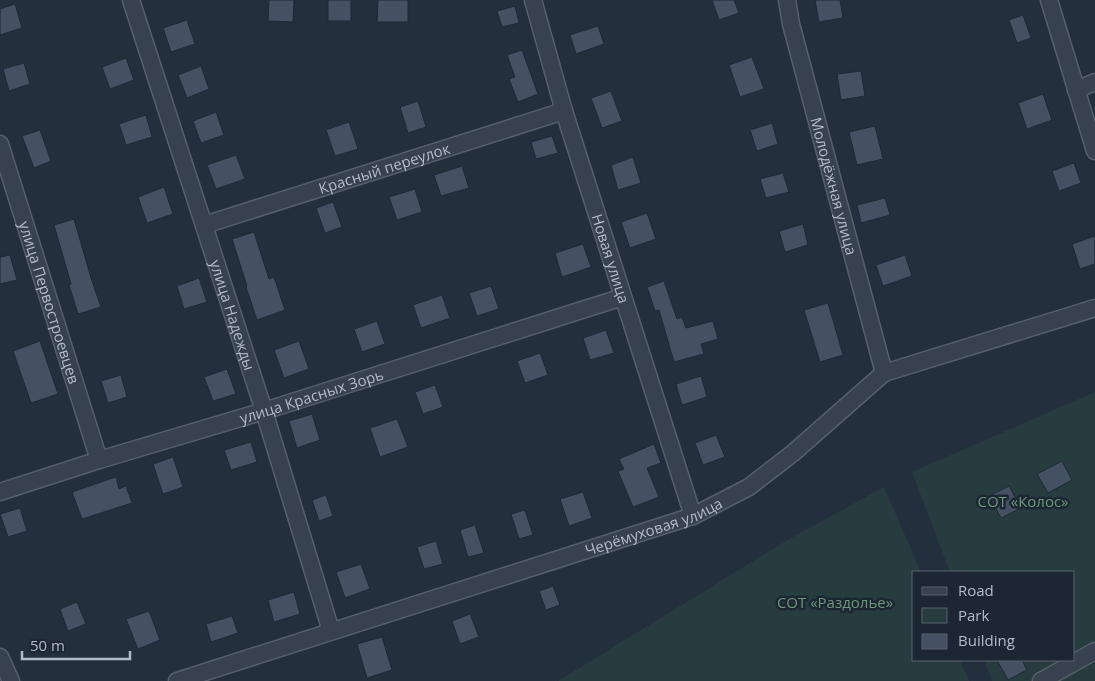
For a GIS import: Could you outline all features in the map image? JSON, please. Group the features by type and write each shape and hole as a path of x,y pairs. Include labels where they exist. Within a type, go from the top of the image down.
{"street":[{"name":"улица Надежды","path":"131,0 264,411 331,631"},
{"name":"Новая улица","path":"533,0 564,110 693,516"},
{"name":"Молодёжная улица","path":"787,0 791,24 884,373"},
{"path":"1049,0 1095,151"},
{"path":"1076,90 1095,82"},
{"name":"Красный переулок","path":"204,225 564,110"},
{"name":"улица Первостроевцев","path":"0,144 99,460"},
{"name":"улица Красных Зорь","path":"0,492 624,297"},
{"name":"Черёмуховая улица","path":"177,681 693,516 749,487 793,453 884,373 1095,308"},
{"path":"1041,681 1095,651"},
{"path":"0,657 11,681"}],"green space":[{"name":"СОТ «Колос»","path":"1095,392 1095,681 992,681 984,661 1075,661 1075,571 950,571 912,472"},
{"name":"СОТ «Раздолье»","path":"884,487 921,571 912,571 912,661 960,661 969,681 558,681 791,538"}],"building":[{"path":"269,0 294,0 293,22 268,21"},
{"path":"328,0 351,0 351,21 328,21"},
{"path":"378,0 408,0 408,22 377,22"},
{"path":"712,0 734,0 739,13 719,20"},
{"path":"815,0 840,0 843,18 819,22"},
{"path":"15,4 22,28 0,35 0,9"},
{"path":"515,6 519,23 502,27 497,11"},
{"path":"1023,15 1031,38 1017,43 1009,20"},
{"path":"187,20 195,44 171,52 163,28"},
{"path":"598,26 604,44 576,54 570,35"},
{"path":"522,50 538,94 518,102 509,79 515,77 507,55"},
{"path":"752,57 764,89 740,97 729,65"},
{"path":"126,58 134,80 110,89 102,67"},
{"path":"24,63 30,84 9,91 3,69"},
{"path":"201,66 209,89 187,98 178,75"},
{"path":"861,71 865,96 841,100 837,74"},
{"path":"611,91 622,121 602,128 591,98"},
{"path":"1043,94 1052,120 1027,129 1018,103"},
{"path":"418,101 426,127 408,133 400,107"},
{"path":"216,112 224,135 201,143 193,121"},
{"path":"146,115 152,137 126,145 119,124"},
{"path":"349,122 358,149 335,156 326,130"},
{"path":"772,123 778,144 757,151 750,130"},
{"path":"875,126 883,159 857,165 849,132"},
{"path":"40,130 51,161 34,168 22,136"},
{"path":"552,136 558,153 536,159 531,142"},
{"path":"236,155 245,179 216,189 207,165"},
{"path":"633,157 641,183 618,190 611,165"},
{"path":"1074,163 1081,183 1059,191 1052,171"},
{"path":"462,166 469,188 441,196 434,175"},
{"path":"783,173 789,192 766,198 760,179"},
{"path":"164,187 173,214 147,223 138,197"},
{"path":"415,189 422,212 397,220 389,197"},
{"path":"885,198 890,215 861,223 857,205"},
{"path":"333,202 342,227 325,233 316,208"},
{"path":"647,213 656,239 630,248 621,222"},
{"path":"74,219 101,307 78,314 54,225"},
{"path":"803,224 808,245 785,252 779,231"},
{"path":"254,232 269,279 274,277 285,310 257,320 232,239"},
{"path":"1095,236 1095,264 1080,269 1072,244"},
{"path":"583,244 591,267 562,277 555,253"},
{"path":"10,255 17,280 0,284 0,257"},
{"path":"905,255 912,276 883,286 876,265"},
{"path":"199,278 207,302 184,309 177,286"},
{"path":"664,281 677,319 682,317 686,328 713,321 718,339 701,344 704,354 674,362 659,310 655,311 647,287"},
{"path":"491,286 499,309 477,316 469,293"},
{"path":"442,295 450,318 421,328 413,305"},
{"path":"828,303 843,355 820,362 804,310"},
{"path":"377,321 385,344 362,352 354,329"},
{"path":"606,330 614,353 590,360 583,338"},
{"path":"40,341 58,394 31,403 13,351"},
{"path":"299,341 309,369 284,378 274,350"},
{"path":"540,353 548,375 525,383 517,361"},
{"path":"227,369 236,394 213,401 204,377"},
{"path":"121,375 127,397 108,403 101,381"},
{"path":"701,376 707,397 682,405 676,384"},
{"path":"435,385 443,407 423,414 415,392"},
{"path":"312,414 320,440 297,448 289,421"},
{"path":"397,419 408,447 380,457 370,428"},
{"path":"716,435 725,457 703,465 695,443"},
{"path":"251,442 257,462 231,470 224,450"},
{"path":"654,444 661,463 647,468 659,497 633,507 618,471 624,469 619,459"},
{"path":"173,457 183,487 163,494 153,464"},
{"path":"1062,461 1072,480 1048,493 1037,474"},
{"path":"116,477 119,489 126,486 132,503 82,519 72,492"},
{"path":"1009,486 1021,508 1001,518 989,496"},
{"path":"583,492 592,518 569,526 560,499"},
{"path":"326,495 333,516 319,521 312,500"},
{"path":"20,508 27,531 8,537 0,514"},
{"path":"525,510 533,535 519,539 511,514"},
{"path":"475,525 484,553 468,557 460,530"},
{"path":"436,541 443,564 424,569 417,547"},
{"path":"361,564 370,589 345,598 336,572"},
{"path":"553,586 560,605 546,610 539,591"},
{"path":"294,592 300,614 274,622 268,600"},
{"path":"77,602 86,624 68,631 60,609"},
{"path":"149,611 160,640 138,649 126,619"},
{"path":"470,614 479,637 460,644 452,621"},
{"path":"232,616 238,633 211,642 206,624"},
{"path":"382,637 392,670 367,678 357,644"},
{"path":"998,661 1022,661 1027,670 1008,680"}]}
